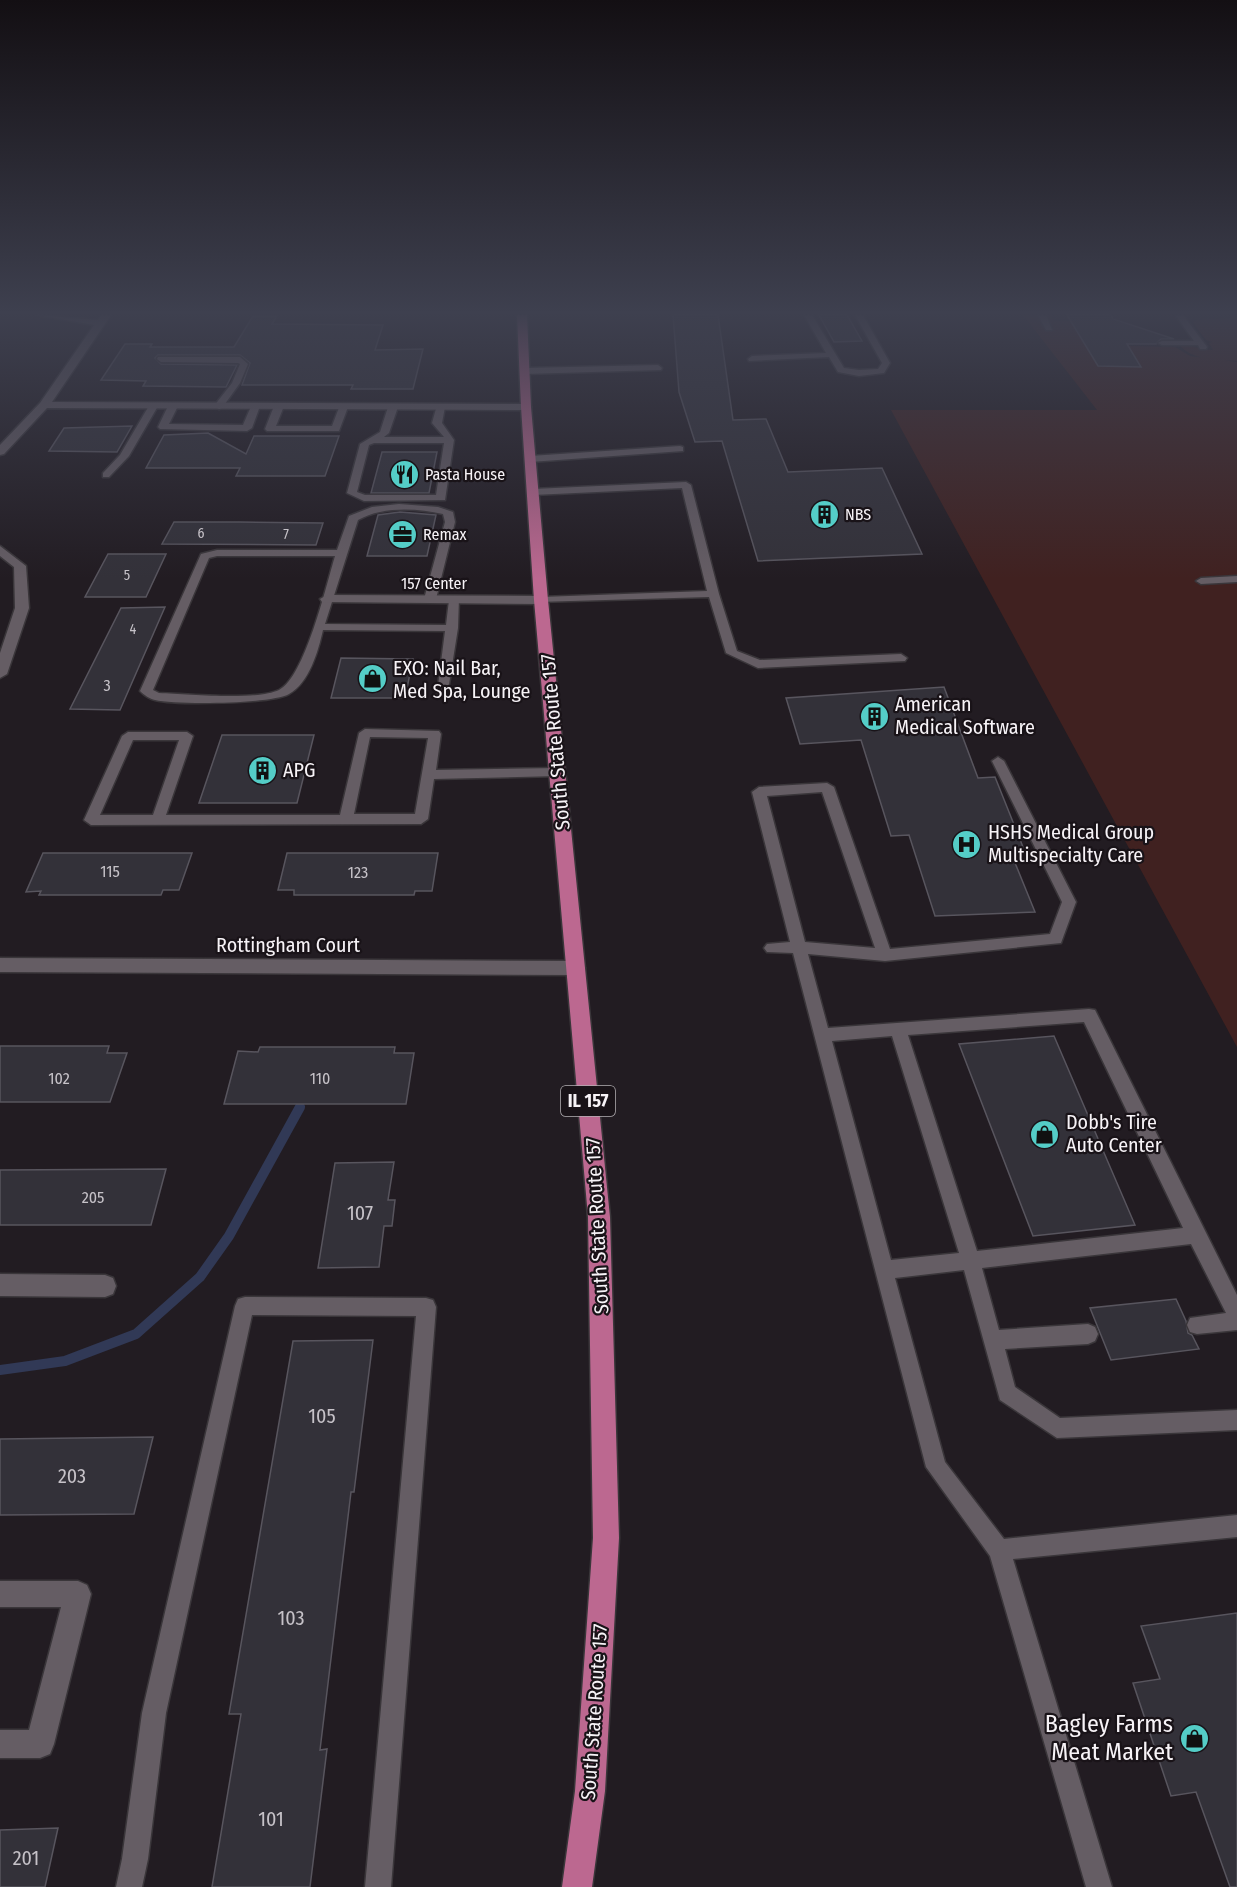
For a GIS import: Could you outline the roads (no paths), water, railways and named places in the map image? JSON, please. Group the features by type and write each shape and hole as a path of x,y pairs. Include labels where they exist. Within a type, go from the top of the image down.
{"main road":[{"name":"South State Route 157","path":"526,403 599,1217 606,1538 590,1791 577,1887"}],"street":[{"path":"0,452 4,442 44,405 526,407"},
{"path":"0,550 20,566 22,608 0,674"},
{"name":"157 Center","path":"327,599 542,600"},
{"name":"Rottingham Court","path":"0,965 576,968"},
{"path":"0,1285 105,1286"},
{"path":"0,1594 78,1594 40,1744 0,1744"}],"lane":[{"path":"106,475 124,456 153,406"},
{"path":"173,406 163,427 247,428 255,406"},
{"path":"279,406 270,429 336,429 343,407"},
{"path":"393,407 384,433 364,444 352,493 364,498 413,500 441,498 449,440 437,423 440,407"},
{"path":"370,440 449,440"},
{"path":"530,459 681,449"},
{"path":"533,492 686,485 713,594 732,653 758,664 901,658"},
{"path":"342,552 217,553 205,556 146,691 158,697 266,698 284,693 309,663 318,627 353,518 367,511 383,508 448,512 450,522 430,599"},
{"path":"1201,581 1237,579"},
{"path":"542,600 713,594"},
{"path":"443,694 455,600"},
{"path":"318,627 452,628"},
{"path":"158,820 188,736 128,736 91,820 158,820 346,819 422,819 435,734 365,733 346,819"},
{"path":"772,948 799,947 885,955 1056,939 1070,902 998,761"},
{"path":"429,775 558,772"},
{"path":"885,955 827,787 759,792 936,1467 999,1550 1099,1887"},
{"path":"823,1035 1089,1015 1237,1314"},
{"path":"898,1029 971,1261 1007,1393 1057,1428 1237,1420"},
{"path":"885,1270 1196,1235"},
{"path":"129,1887 135,1859 154,1713 245,1306 426,1307 378,1887"},
{"path":"1197,1325 1237,1321"},
{"path":"993,1340 1088,1334"},
{"path":"999,1550 1237,1526"}],"waterway":[{"path":"0,1370 65,1361 136,1334 200,1277 229,1236 300,1107"}],"place":[{"name":"Pasta House","path":"404,474"},
{"name":"NBS","path":"824,514"},
{"name":"Remax","path":"402,534"},
{"name":"EXO: Nail Bar, Med Spa, Lounge","path":"372,679"},
{"name":"American Medical Software","path":"874,716"},
{"name":"APG","path":"262,770"},
{"name":"HSHS Medical Group Multispecialty Care","path":"967,844"},
{"name":"Dobb's Tire Auto Center","path":"1045,1134"},
{"name":"Bagley Farms Meat Market","path":"1194,1738"}]}
